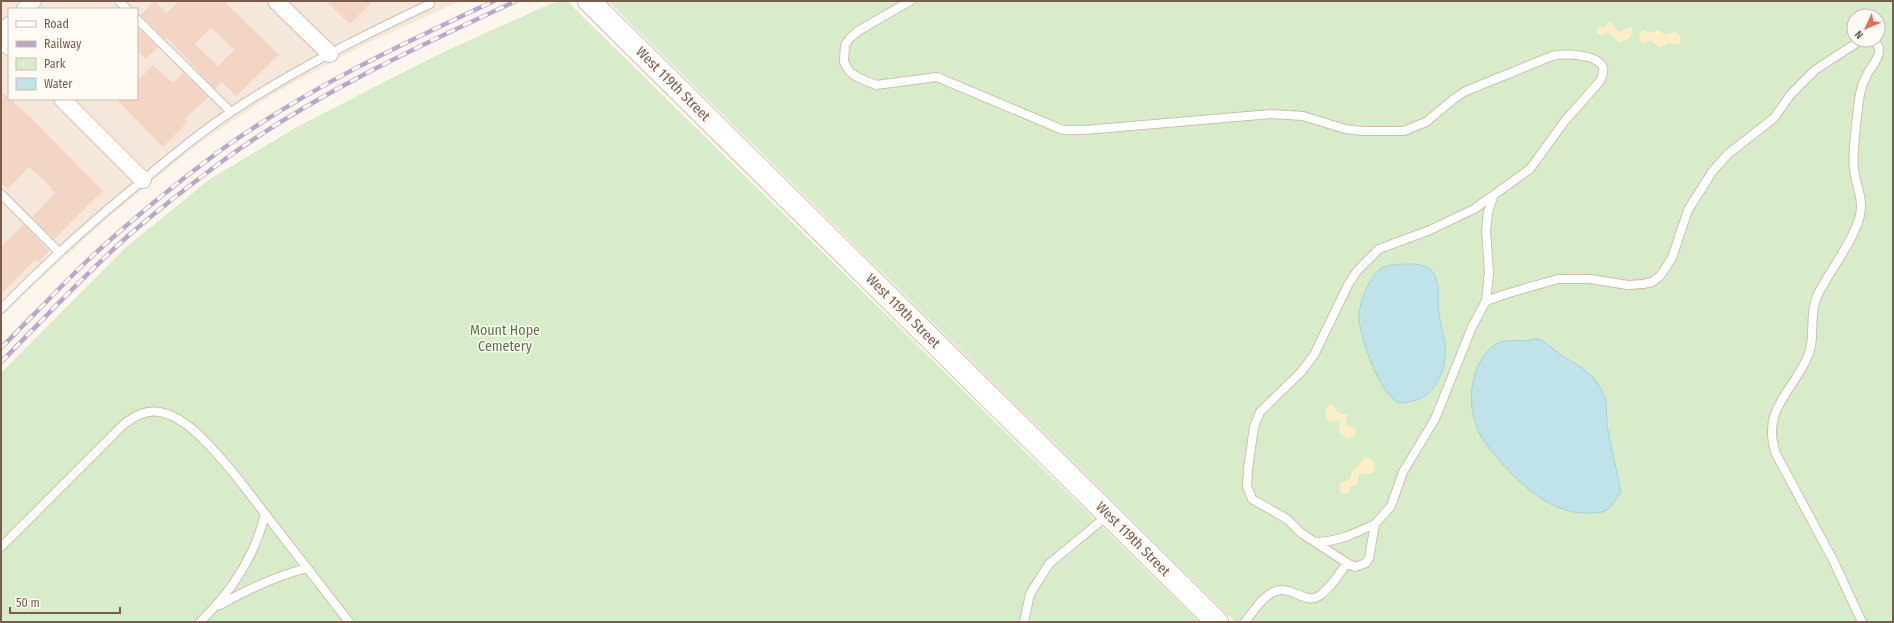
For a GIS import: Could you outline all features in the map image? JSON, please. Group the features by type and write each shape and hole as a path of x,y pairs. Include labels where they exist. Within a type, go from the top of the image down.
{"street":[{"path":"276,1 330,54"},
{"name":"West 119th Street","path":"589,1 1217,622"},
{"path":"63,100 143,180"}],"lane":[{"path":"1,309 59,252 143,180 204,131 232,112 330,54 364,35 430,4 428,1"},
{"path":"910,1 858,31 850,38 845,45 844,62 849,71 857,77 876,85 937,77 1063,130 1085,130 1283,114 1303,116 1345,129 1404,131 1426,122 1455,98 1466,91 1552,56 1563,53 1590,58 1599,62 1603,68 1603,74 1600,81 1564,122 1538,161 1530,169 1493,197 1459,217 1379,249 1370,257 1348,284 1314,355 1302,372 1260,412 1254,427 1248,470 1247,486 1252,499 1287,519 1301,533 1347,563 1356,567 1366,563 1369,558 1376,524"},
{"path":"138,20 232,112"},
{"path":"1486,302 1509,293 1558,279 1590,279 1628,285 1652,282 1667,268 1688,210 1712,172 1728,154 1774,118 1791,94 1815,70 1849,48"},
{"path":"1862,622 1833,560 1776,454 1771,441 1771,429 1774,415 1780,401 1794,383 1811,347 1813,310 1816,297 1853,232 1859,218 1861,196 1854,168 1854,154 1860,99 1869,69 1878,56 1879,48"},
{"path":"1,194 59,252"},
{"path":"1316,542 1325,542 1354,534 1376,524 1391,506 1403,472 1435,420 1472,327 1486,302 1489,272 1486,231 1488,212 1493,197"},
{"path":"1,547 124,424 136,415 150,412 165,414 187,425 215,452 349,622"},
{"path":"200,622 215,607 234,583 260,538 265,514"},
{"path":"1024,622 1030,594 1049,564 1109,515"},
{"path":"1245,622 1268,596 1282,590 1311,598 1318,597 1347,563"},
{"path":"215,607 270,579 307,568"}],"shaded area":[{"path":"1,1 460,1 366,44 280,90 198,144 111,215 24,294 1,317"}],"green space":[{"name":"Mount Hope Cemetery","path":"557,1 567,1 1199,622 1,622 1,373 126,247 210,179 297,127 439,54"},
{"path":"608,1 1893,1 1893,622 1235,622"}],"sand":[{"path":"1610,22 1619,32 1631,27 1633,32 1630,37 1621,42 1618,42 1610,33 1606,33 1602,36 1598,34 1596,31 1598,27 1605,27"},
{"path":"1643,30 1650,33 1658,30 1666,35 1675,32 1680,36 1681,41 1677,45 1668,43 1660,48 1652,41 1643,43 1640,41 1639,36"},
{"path":"1332,404 1335,406 1336,412 1347,415 1346,425 1354,428 1356,431 1354,437 1347,438 1339,433 1340,423 1338,420 1330,422 1326,419 1325,411 1329,405"},
{"path":"1364,458 1371,459 1373,462 1375,466 1373,473 1360,474 1358,477 1358,484 1350,487 1348,494 1342,494 1340,484 1350,479 1353,469 1359,466"}],"water":[{"path":"1414,264 1428,268 1433,272 1436,279 1438,288 1439,317 1445,342 1445,352 1442,371 1433,389 1417,400 1401,403 1397,402 1390,396 1383,387 1377,375 1366,349 1359,317 1363,296 1374,275 1379,270 1391,265"},
{"path":"1534,339 1542,340 1594,378 1606,401 1607,426 1621,492 1612,505 1604,511 1595,513 1576,512 1562,509 1537,496 1514,477 1504,466 1486,444 1475,423 1471,393 1474,378 1482,359 1490,348 1498,343"}],"building":[{"path":"154,1 167,13 179,1 224,1 279,55 236,96 222,82 215,89 167,38 165,39 141,15","holes":["211,27 234,50 218,66 195,44"]},
{"path":"326,1 373,1 350,24"},
{"path":"138,28 158,47 146,59 138,51"},
{"path":"153,65 173,83 183,73 208,97 185,119 188,122 163,147 117,100 138,100 138,80"},
{"path":"1,91 8,97 8,100 11,100 25,112 103,191 54,239 32,217 55,193 50,189 51,187 29,167 8,189 1,183"},
{"path":"24,224 49,251 39,262 36,259 1,294 1,247"}],"railway":[{"path":"1,348 89,259 121,230 221,150 286,107 354,69 494,1"},
{"path":"1,362 111,251 152,215 228,157 297,112 368,72 516,1"}]}
